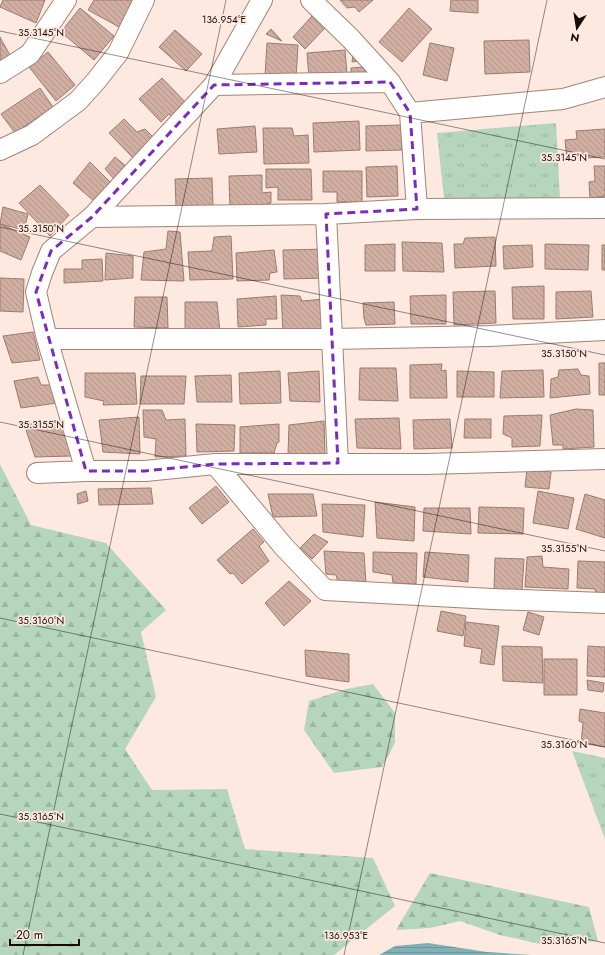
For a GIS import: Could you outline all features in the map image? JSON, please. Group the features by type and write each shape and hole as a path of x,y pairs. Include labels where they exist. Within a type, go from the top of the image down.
{"street":[{"path":"0,73 30,54 66,0"},
{"path":"0,150 32,135 78,100 96,81 118,53 144,0"},
{"path":"86,471 47,339 36,292 42,273 51,251 92,218 214,85 262,0"},
{"path":"311,0 351,39 390,82 410,113 417,209"},
{"path":"214,85 390,82"},
{"path":"410,113 563,99 605,87"},
{"path":"92,218 326,214 417,209 605,208"},
{"path":"326,214 338,463"},
{"path":"47,339 332,340 489,336 605,330"},
{"path":"37,474 86,471 145,471 215,464 425,464 605,459"},
{"path":"215,464 284,547 325,590 492,600 605,604"}],"highlighted area":[{"path":"390,82 410,113 417,209 326,214 338,463 215,464 145,471 86,471 36,292 51,251 92,217 214,85"}],"green space":[{"path":"556,123 560,199 444,199 437,133"},
{"path":"0,464 31,525 106,543 166,610 141,632 156,697 125,749 152,790 227,789 245,849 373,858 395,906 334,955 0,955"},
{"path":"373,684 395,713 395,743 382,767 334,773 304,730 309,701 346,689"},
{"path":"572,751 605,758 605,839"},
{"path":"430,873 589,907 598,941 544,945 500,935 460,921 430,928 396,930"}],"water":[{"path":"428,943 487,952 532,955 379,955 395,946"}],"building":[{"path":"3,0 45,0 36,23 0,7"},
{"path":"94,0 134,0 119,27 88,10"},
{"path":"340,0 373,0 359,12 355,7 347,8"},
{"path":"451,0 478,0 478,13 450,11"},
{"path":"80,8 114,36 94,60 61,32"},
{"path":"409,8 432,29 402,62 379,42"},
{"path":"312,16 325,28 305,49 293,37"},
{"path":"271,29 282,41 266,34"},
{"path":"175,30 202,54 186,71 159,47"},
{"path":"0,37 13,61 0,68"},
{"path":"529,40 530,72 485,74 484,41"},
{"path":"267,43 298,45 296,79 265,76"},
{"path":"430,43 454,48 447,81 423,75"},
{"path":"345,50 347,74 309,77 307,53"},
{"path":"48,52 75,85 56,101 29,67"},
{"path":"353,55 359,61 352,62"},
{"path":"364,67 365,74 351,75 351,68"},
{"path":"162,78 189,106 174,119 169,114 161,122 139,99"},
{"path":"40,88 53,107 15,133 1,114"},
{"path":"124,119 137,132 145,129 158,142 137,162 109,133"},
{"path":"359,121 360,150 314,152 313,123"},
{"path":"401,125 402,150 366,151 366,126"},
{"path":"255,126 257,152 219,154 217,129"},
{"path":"263,128 292,128 294,136 308,135 309,163 264,164"},
{"path":"605,129 605,157 567,159 565,140 577,139 576,131"},
{"path":"115,157 127,167 115,180 105,169"},
{"path":"90,162 110,182 95,202 73,183"},
{"path":"397,166 398,196 367,197 366,167"},
{"path":"594,166 605,166 605,196 590,198 589,182 595,181"},
{"path":"266,169 311,169 312,200 278,200 278,187 266,188"},
{"path":"323,171 362,171 362,202 337,202 337,192 323,192"},
{"path":"262,175 262,193 271,192 271,203 266,204 267,209 230,210 229,176"},
{"path":"212,178 213,206 176,206 175,179"},
{"path":"40,185 69,215 50,236 19,203"},
{"path":"3,207 28,214 24,230 0,224"},
{"path":"0,224 30,237 21,260 0,251"},
{"path":"168,231 180,232 184,281 141,280 144,252 166,249"},
{"path":"231,236 233,279 190,280 188,252 212,251 214,237"},
{"path":"495,237 496,266 455,268 454,244 463,244 465,238"},
{"path":"402,242 442,243 444,272 403,271"},
{"path":"395,244 395,271 365,271 365,245"},
{"path":"545,244 589,245 588,270 545,269"},
{"path":"532,245 533,267 504,269 503,246"},
{"path":"602,245 605,245 605,270 602,270"},
{"path":"327,249 327,278 284,279 283,250"},
{"path":"274,250 277,272 270,273 269,280 237,281 236,253"},
{"path":"106,253 133,256 133,278 105,280"},
{"path":"102,259 103,281 64,283 64,269 82,269 82,260"},
{"path":"0,278 24,279 23,312 0,311"},
{"path":"544,286 544,319 513,319 512,287"},
{"path":"495,291 496,323 454,325 453,292"},
{"path":"591,291 593,317 556,319 556,292"},
{"path":"281,295 300,296 302,301 324,299 323,330 283,331"},
{"path":"446,295 446,324 411,324 410,296"},
{"path":"276,296 277,319 266,319 266,325 238,327 237,299"},
{"path":"135,297 167,297 168,328 134,327"},
{"path":"185,302 217,302 220,333 185,333"},
{"path":"394,302 395,324 366,325 363,303"},
{"path":"33,332 40,360 12,363 3,336"},
{"path":"599,363 605,363 605,395 599,395"},
{"path":"442,364 441,371 446,370 447,398 410,398 410,365"},
{"path":"360,368 396,368 398,401 359,400"},
{"path":"578,369 581,375 589,376 590,394 550,398 551,379 558,377 559,370"},
{"path":"543,370 544,397 500,398 502,371"},
{"path":"280,371 281,403 240,404 239,373"},
{"path":"319,371 320,402 290,401 288,373"},
{"path":"457,371 494,372 494,397 457,397"},
{"path":"85,373 135,373 137,404 103,405 104,401 85,397"},
{"path":"231,375 232,402 197,402 195,376"},
{"path":"141,376 186,376 184,404 140,404"},
{"path":"38,377 41,385 52,385 57,403 21,408 14,381"},
{"path":"576,409 593,410 594,447 563,449 563,445 553,445 550,415"},
{"path":"143,410 162,410 166,420 185,419 186,456 155,457 156,439 144,437"},
{"path":"542,415 540,446 512,447 512,438 503,434 504,416"},
{"path":"139,417 140,454 103,452 99,420"},
{"path":"399,418 401,449 357,448 355,419"},
{"path":"450,419 452,448 414,449 413,420"},
{"path":"465,419 491,419 491,438 464,438"},
{"path":"324,421 325,454 288,454 289,425"},
{"path":"24,424 65,424 71,456 35,457"},
{"path":"196,424 235,425 234,451 197,452"},
{"path":"279,424 279,442 277,443 274,453 240,453 240,427"},
{"path":"527,469 551,472 549,489 525,487"},
{"path":"216,486 229,502 202,524 189,508"},
{"path":"151,488 153,504 99,505 98,489"},
{"path":"86,491 88,501 78,504 77,494"},
{"path":"538,491 574,498 568,529 533,523"},
{"path":"268,494 313,494 317,516 273,517"},
{"path":"585,494 605,500 605,538 576,529"},
{"path":"375,502 415,507 414,541 377,538"},
{"path":"322,504 365,505 363,537 323,532"},
{"path":"479,507 524,508 523,534 478,533"},
{"path":"424,508 470,508 471,534 423,531"},
{"path":"253,529 264,542 259,546 269,561 242,584 233,573 230,574 217,560"},
{"path":"314,534 328,542 312,559 300,548"},
{"path":"324,551 364,553 366,584 338,582 336,575 326,574"},
{"path":"373,552 417,553 416,584 393,583 392,575 373,572"},
{"path":"425,552 469,555 468,582 423,577"},
{"path":"542,556 543,567 569,569 568,589 525,587 527,557"},
{"path":"495,558 524,559 522,591 494,590"},
{"path":"578,561 605,562 605,596 596,595 595,589 577,588"},
{"path":"289,581 311,601 284,626 265,603"},
{"path":"441,611 466,616 463,636 437,631"},
{"path":"528,612 544,617 539,635 523,630"},
{"path":"466,622 499,626 494,665 480,663 482,649 464,646"},
{"path":"502,646 542,647 543,683 503,681"},
{"path":"588,646 605,647 605,677 587,676"},
{"path":"305,650 349,654 349,682 306,676"},
{"path":"544,659 577,659 577,695 544,695"},
{"path":"587,680 604,683 603,692 588,690"},
{"path":"580,709 605,713 605,747 581,743 583,723 579,721"}]}
